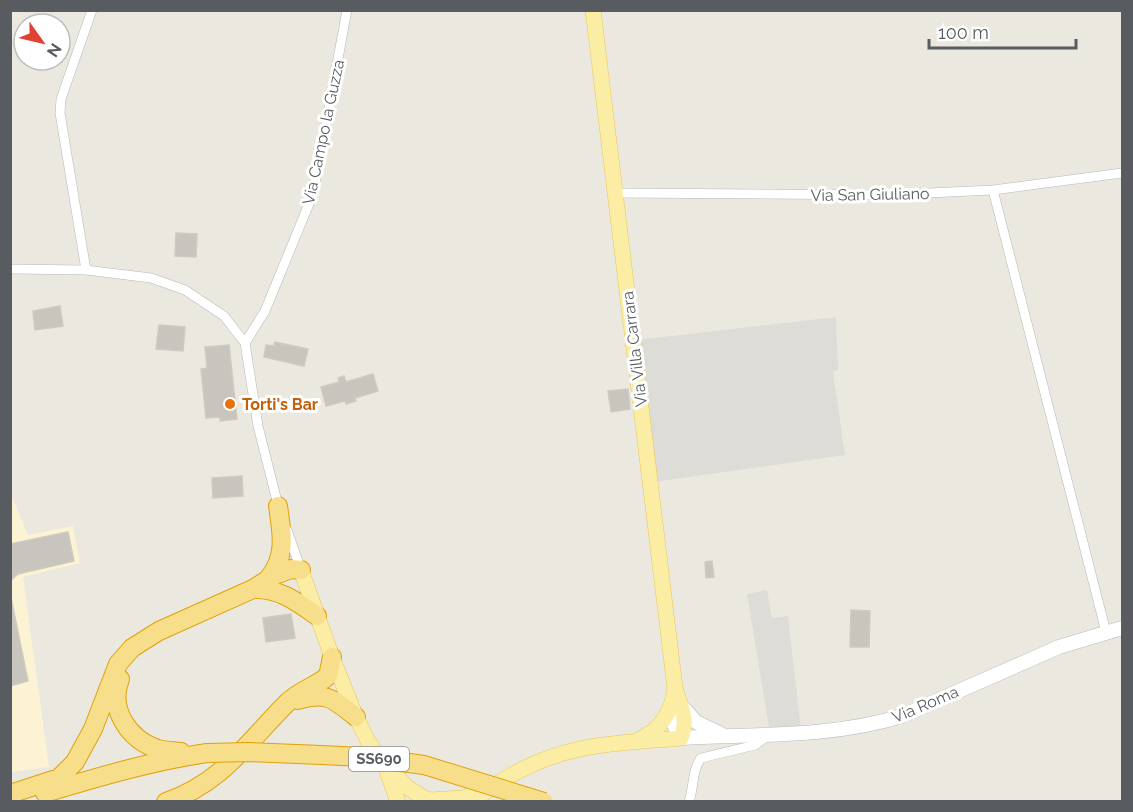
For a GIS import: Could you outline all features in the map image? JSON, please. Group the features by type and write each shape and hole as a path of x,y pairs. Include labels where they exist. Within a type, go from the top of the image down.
{"highway":[{"path":"262,586 277,566 281,553 283,541 278,506"},
{"path":"10,794 59,778 75,762 93,729 118,664 132,648 159,631 262,586 292,580 301,570"},
{"path":"262,586 289,597 317,616"},
{"path":"159,631 133,656 124,671 116,694 118,709 126,726 146,744 159,750 202,754"},
{"path":"166,801 182,796 216,777 241,754 294,697 328,676 332,657"},
{"path":"281,711 298,700 321,696 333,699 356,717"},
{"name":"SS690","path":"18,801 107,775 202,754 248,752 364,757 424,765 544,801"}],"main road":[{"name":"Via Villa Carrara","path":"593,10 677,697 685,720 681,738"},
{"path":"301,570 356,717 399,797"},
{"name":"Via Roma","path":"681,738 766,737 875,724 902,716 1059,647 1122,628"},
{"path":"633,742 660,726 677,697 696,722 729,736"},
{"path":"472,801 526,767 550,758 580,749 681,738"},
{"path":"399,797 422,797 441,801 463,798 488,789"},
{"path":"399,797 417,801"}],"street":[{"path":"86,270 60,113 61,99 92,10"},
{"name":"Via Campo la Guzza","path":"245,343 265,311 313,194 348,10"},
{"name":"Via San Giuliano","path":"615,193 885,195 993,190 1122,173"},
{"path":"993,190 1106,632"},
{"path":"10,269 86,270 151,278 184,290 224,316 245,343 258,426 278,506 301,570"},
{"path":"689,801 695,770 701,758 754,745 766,737"}],"shaded area":[{"path":"836,317 838,370 833,371 845,455 654,482 637,340"},
{"path":"10,492 28,535 73,526 80,563 23,577 49,767 11,772"},
{"path":"767,590 772,618 788,616 801,730 770,733 747,594"}],"building":[{"path":"176,233 197,234 196,257 175,256"},
{"path":"60,306 63,326 35,330 33,311"},
{"path":"159,325 185,327 183,351 156,349"},
{"path":"275,342 308,349 304,366 264,357 266,345 274,346"},
{"path":"229,345 237,419 220,421 220,417 206,418 201,369 207,368 205,347"},
{"path":"373,374 378,391 355,398 356,401 346,404 345,401 326,406 321,387 339,382 338,378 344,376 346,382"},
{"path":"628,389 630,409 611,412 608,391"},
{"path":"242,476 243,496 213,498 212,478"},
{"path":"68,532 74,561 18,574 10,581 10,544"},
{"path":"712,561 714,577 706,578 705,562"},
{"path":"10,593 28,681 10,686"},
{"path":"851,610 870,611 869,647 850,647"},
{"path":"291,614 295,638 266,642 263,618"}],"place":[{"name":"Torti's Bar","path":"230,404"}]}
